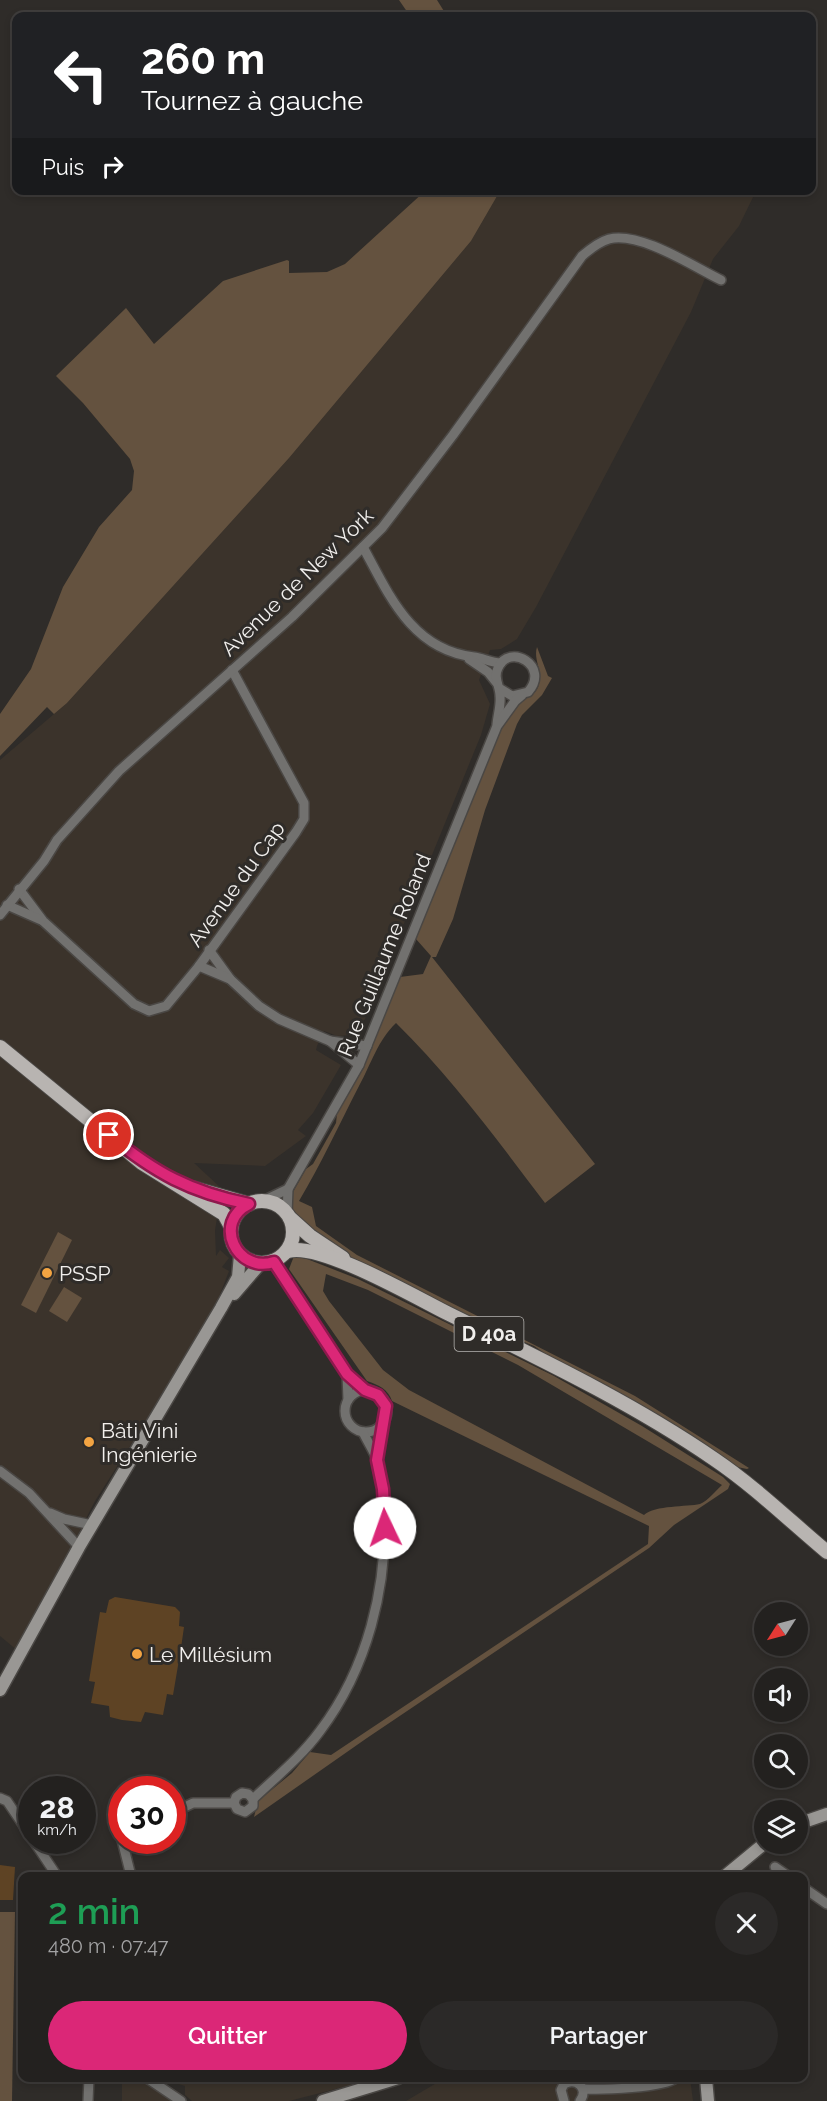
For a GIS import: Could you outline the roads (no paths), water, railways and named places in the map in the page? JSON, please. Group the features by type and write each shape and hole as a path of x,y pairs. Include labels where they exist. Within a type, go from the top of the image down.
{"main road":[{"path":"0,1047 142,1163 224,1214 230,1226 232,1242 240,1256 252,1263 274,1262 288,1251 293,1237 289,1216 280,1207 263,1201 249,1204 240,1210 230,1226"},
{"path":"175,1182 249,1204"},
{"name":"D 40a","path":"289,1216 310,1236 365,1272"},
{"name":"D 40a","path":"288,1251 295,1249 314,1252 365,1272 516,1347 644,1415 716,1460 827,1552"}],"street":[{"name":"Avenue de New York","path":"0,915 19,889 45,861 57,840 119,771 292,617 382,528 429,467 577,260 610,239 621,237 641,241 721,280"},
{"path":"363,547 398,611 414,629 431,642 467,657 501,663 516,657 531,664 535,681 532,687 522,695 507,694 488,672 467,657"},
{"path":"498,685 497,669 501,663"},
{"name":"Avenue du Cap","path":"43,921 141,1009 154,1011 166,1006 199,966 296,832 306,811 304,802 232,670"},
{"name":"Rue Guillaume Roland","path":"288,1189 359,1065 367,1046 497,726 500,706 498,685"},
{"name":"Rue Guillaume Roland","path":"497,726 522,695"},
{"path":"19,889 43,921"},
{"path":"7,905 43,921"},
{"path":"209,950 230,979 259,1006 279,1019 330,1041 367,1046"},
{"path":"199,966 230,979"},
{"path":"330,1041 359,1065"},
{"path":"263,1201 288,1189 289,1216"},
{"path":"0,1690 92,1525 221,1308 238,1277 240,1256"},
{"path":"274,1262 347,1374 365,1390 378,1395 386,1406 387,1413 381,1425 377,1460"},
{"path":"221,1308 260,1264"},
{"path":"253,1799 291,1765 322,1730 361,1659 374,1620 385,1528 383,1489 377,1460 363,1432 347,1420 347,1374"},
{"path":"348,1400 365,1390"},
{"path":"363,1432 376,1429 381,1425"},
{"path":"0,1471 46,1510 80,1547"},
{"path":"46,1510 64,1519 92,1525"},
{"path":"242,1793 248,1794 253,1799 253,1806 245,1812 237,1809 234,1803 242,1793"},
{"path":"0,1798 7,1801 18,1818"},
{"path":"186,1807 194,1803 234,1803"},
{"path":"808,1821 827,1814"},
{"path":"732,1872 754,1853"},
{"path":"42,1854 54,1872"},
{"path":"126,1854 130,1872"},
{"path":"775,1867 782,1872"},
{"path":"808,1891 827,1904"},
{"path":"88,2101 89,2082"},
{"path":"153,2082 181,2101"},
{"path":"323,2101 384,2082"},
{"path":"563,2101 561,2090 568,2082 579,2083 583,2089 580,2101"},
{"path":"583,2089 666,2082"},
{"path":"706,2082 708,2101"}],"place":[{"name":"PSSP","path":"47,1273"},
{"name":"Bâti Vini Ingénierie","path":"89,1442"},
{"name":"Le Millésium","path":"137,1654"}]}
